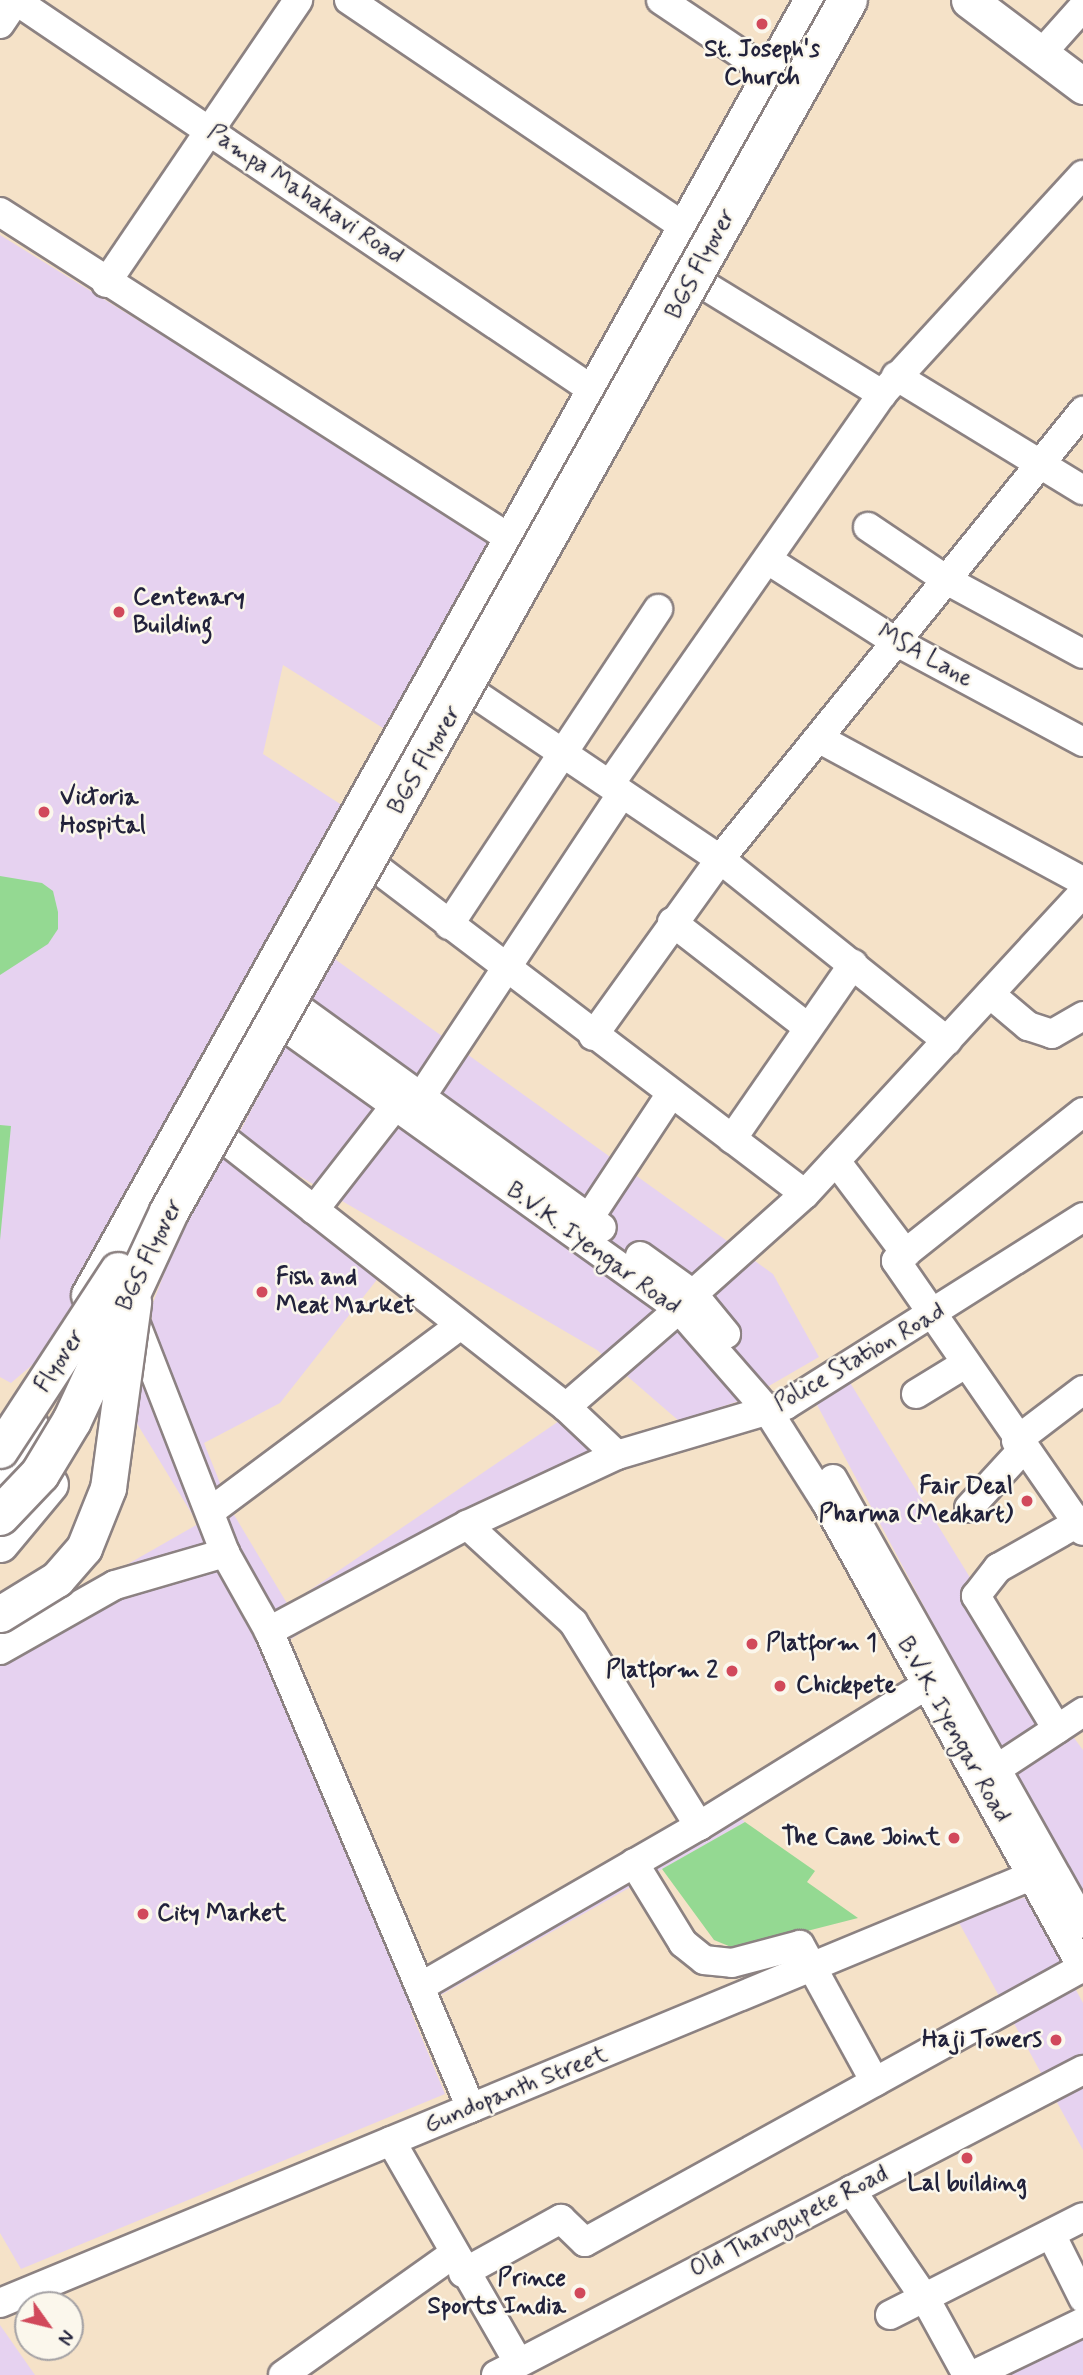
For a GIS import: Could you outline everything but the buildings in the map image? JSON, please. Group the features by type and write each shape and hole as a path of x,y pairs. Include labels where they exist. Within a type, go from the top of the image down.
{"highway":[{"name":"BGS Flyover","path":"0,1494 63,1409 127,1276 821,0"},
{"name":"BGS Flyover","path":"0,1516 40,1474 72,1422 127,1276 848,0"}],"main road":[{"path":"0,1472 43,1409 88,1295 255,992 512,541 683,226 812,0"},
{"path":"0,1544 75,1446 136,1327 183,1214 553,564 699,282 856,0"},
{"path":"969,0 1083,86"},
{"path":"0,1614 57,1579 84,1548 108,1488 127,1276"},
{"name":"Flyover","path":"0,1450 127,1276"}],"street":[{"path":"0,24 16,0"},
{"name":"Pampa Mahakavi Road","path":"16,0 594,391"},
{"path":"106,283 206,128 298,0"},
{"path":"349,0 683,226"},
{"path":"661,0 771,74"},
{"path":"1041,54 1083,7"},
{"path":"314,1210 408,1106 505,970 616,789 889,385 1083,175"},
{"path":"0,212 106,283 512,541 553,564"},
{"path":"699,282 1083,490"},
{"path":"593,1036 672,922 720,859 820,739 893,640 950,582 1083,411"},
{"path":"868,527 950,582 1083,654"},
{"name":"MSA Lane","path":"771,562 893,640 1083,742"},
{"path":"449,925 658,609"},
{"path":"478,696 720,859 947,1041"},
{"path":"820,739 1083,881"},
{"path":"379,870 505,970 805,1194"},
{"path":"566,1407 805,1194 1083,893"},
{"path":"672,922 806,1026"},
{"path":"732,1139 806,1026 853,964"},
{"name":"B.V.K. Iyengar Road","path":"255,992 294,1015 408,1106 686,1302"},
{"path":"990,994 1028,1026 1052,1034 1083,1016"},
{"path":"589,1218 670,1095"},
{"name":"B.V.K. Iyengar Road","path":"408,1106 589,1218 686,1302 777,1408 870,1537 998,1768 1083,1968"},
{"path":"1057,1729 976,1596 998,1568 1081,1524 1019,1445 897,1261 1083,1112"},
{"path":"224,1139 459,1326 566,1407 617,1455"},
{"path":"836,1161 906,1254"},
{"name":"Police Station Road","path":"270,1631 467,1525 617,1455 777,1408 933,1317 1083,1217"},
{"path":"211,1511 459,1326"},
{"path":"136,1327 211,1511 225,1553 270,1631 471,2108"},
{"path":"916,1394 965,1364"},
{"path":"969,1508 1019,1445 1083,1390"},
{"name":"B.V.K. Iyengar Road","path":"777,1408 928,1685 1043,1871 1083,1923"},
{"path":"467,1525 573,1622 699,1826"},
{"path":"0,1650 115,1585 225,1553"},
{"path":"420,1987 699,1826 928,1685"},
{"path":"998,1768 1083,1712"},
{"path":"634,1863 682,1943 704,1960 732,1963 790,1943 800,1945 815,1966 875,2082"},
{"name":"Gundopanth Street","path":"0,2303 1043,1871"},
{"path":"283,2375 458,2264 561,2219 585,2242 1083,1968"},
{"name":"Old Tharugupete Road","path":"507,2368 1083,2070"},
{"path":"391,2141 458,2264 507,2368"},
{"path":"850,2190 926,2300 970,2375 1083,2322"},
{"path":"890,2315 926,2300 1083,2217"},
{"path":"1051,2234 1083,2298"}],"shaded area":[{"path":"0,235 487,536 492,561 394,735 283,665 263,754 351,811 52,1348 11,1383 0,1377"},
{"path":"332,957 773,1274 819,1357 748,1398 679,1421 597,1350 236,1139"},
{"path":"227,1147 379,1277 280,1403 204,1443 230,1508 288,1605 565,1417 615,1467 428,1553 288,1641 426,1970 718,1796 745,1822 411,2012 445,2094 21,2269 0,2233 0,1637 198,1524 133,1417 153,1332 151,1308 175,1245"},
{"path":"849,1381 1043,1696 1083,1750 1083,1906 815,1401"},
{"path":"1026,1897 1083,2003 1083,2150 957,1919"},
{"path":"0,2325 14,2345 14,2361 25,2361 35,2375 0,2375"},
{"path":"1083,2328 1083,2375 986,2375"}],"green space":[{"path":"0,876 42,883 53,891 58,912 58,929 48,944 0,975"},
{"path":"0,1125 11,1126 0,1240"},
{"path":"745,1822 815,1871 807,1882 858,1918 736,1949 714,1940 662,1869"}],"place":[{"name":"St. Joseph's Church","path":"762,24"},
{"name":"Centenary Building","path":"119,612"},
{"name":"Victoria Hospital","path":"44,812"},
{"name":"Fish and Meat Market","path":"262,1292"},
{"name":"Fair Deal Pharma (Medkart)","path":"1027,1501"},
{"name":"Platform 1","path":"752,1644"},
{"name":"Platform 2","path":"732,1671"},
{"name":"Chickpete","path":"780,1686"},
{"name":"The Cane Joint","path":"954,1838"},
{"name":"City Market","path":"143,1914"},
{"name":"Haji Towers","path":"1056,2040"},
{"name":"Lal building","path":"967,2158"},
{"name":"Prince Sports India","path":"580,2293"}]}
